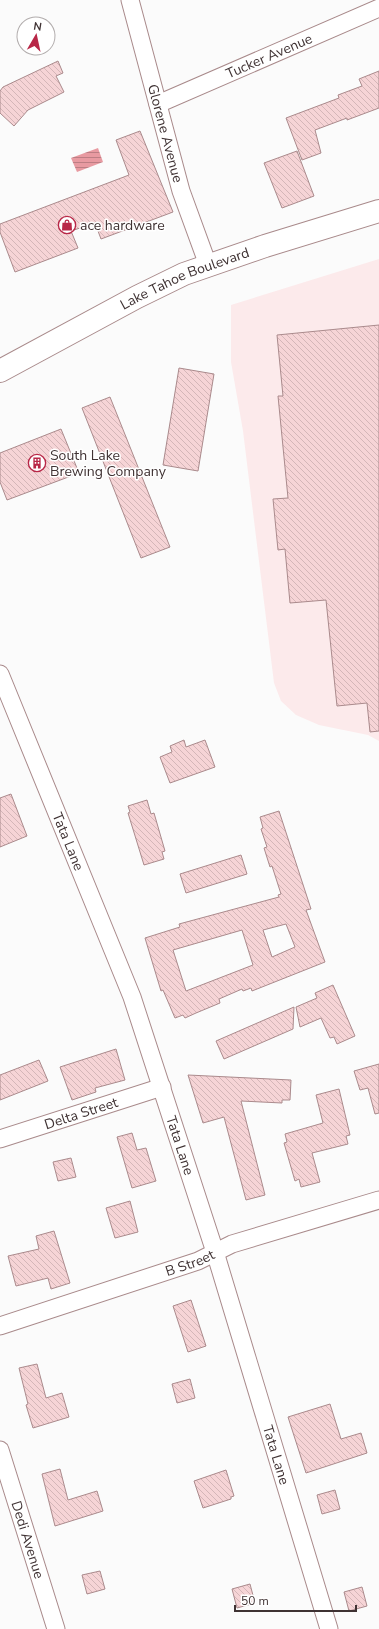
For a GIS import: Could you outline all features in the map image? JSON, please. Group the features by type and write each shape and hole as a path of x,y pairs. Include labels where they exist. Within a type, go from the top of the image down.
{"main road":[{"name":"Lake Tahoe Boulevard","path":"0,371 137,297 184,274 379,211"}],"street":[{"name":"Glorene Avenue","path":"130,0 181,191 208,265"},
{"name":"Tucker Avenue","path":"158,104 379,8"},
{"name":"Tata Lane","path":"0,674 132,997 215,1252 329,1629"},
{"name":"Delta Street","path":"0,1140 162,1087"},
{"name":"B Street","path":"0,1326 198,1261 232,1244 379,1200"},
{"name":"Dedi Avenue","path":"0,1450 56,1629"}],"shaded area":[{"path":"98,148 103,162 77,172 71,158"},
{"path":"379,259 379,741 368,735 319,725 296,715 281,701 274,683 243,431 231,362 231,305"}],"building":[{"path":"58,61 63,73 56,76 64,92 28,110 14,126 0,113 0,91 3,87"},
{"path":"379,71 379,108 315,130 321,153 302,160 286,118 339,98 338,95 362,86 359,79"},
{"path":"140,131 173,212 101,239 95,223 71,231 78,248 15,272 0,232 0,224 129,175 116,140"},
{"path":"297,151 314,196 282,208 264,163"},
{"path":"379,325 379,731 370,732 367,703 337,706 326,600 290,603 285,549 278,550 273,499 288,498 278,396 283,396 277,335"},
{"path":"179,368 214,374 198,471 163,465"},
{"path":"110,397 170,547 141,558 82,408"},
{"name":"South Lake Brewing Company","path":"61,429 79,473 7,500 0,482 0,453"},
{"path":"184,740 186,747 205,740 215,767 170,783 160,757 172,752 170,746"},
{"path":"11,794 27,836 0,847 0,798"},
{"path":"147,800 151,814 154,813 165,851 162,852 164,859 144,865 128,813 130,812 128,806"},
{"path":"279,811 311,909 306,910 325,962 252,991 251,988 243,991 242,989 219,999 220,1003 185,1018 183,1015 175,1018 163,990 161,991 145,938 180,927 179,924 279,897 278,895 281,894 272,866 270,867 264,848 267,847 261,829 263,828 260,817","holes":["286,924 295,947 272,957 263,930","242,930 253,965 186,991 173,950"]},
{"path":"241,855 247,874 186,893 180,874"},
{"path":"333,985 355,1036 337,1044 334,1037 330,1038 321,1018 300,1027 296,1007 317,998 315,993"},
{"path":"294,1007 293,1029 224,1059 216,1041"},
{"path":"116,1049 125,1080 95,1088 96,1092 72,1100 60,1067"},
{"path":"39,1060 48,1081 0,1100 0,1075"},
{"path":"379,1064 379,1113 375,1114 368,1088 360,1090 354,1071"},
{"path":"188,1075 291,1080 290,1100 282,1100 282,1103 241,1101 265,1195 246,1200 224,1117 203,1123"},
{"path":"339,1089 350,1135 346,1136 348,1144 312,1153 320,1182 301,1187 299,1179 295,1181 284,1143 287,1142 285,1134 323,1123 316,1095"},
{"path":"132,1133 137,1150 146,1148 156,1181 132,1188 117,1137"},
{"path":"71,1158 76,1177 58,1181 53,1162"},
{"path":"130,1201 138,1232 115,1238 106,1208"},
{"path":"54,1231 70,1283 51,1289 48,1278 16,1286 8,1256 39,1249 36,1236"},
{"path":"191,1300 206,1346 188,1352 173,1306"},
{"path":"37,1364 46,1398 62,1393 69,1417 33,1428 26,1405 28,1404 19,1368"},
{"path":"190,1379 195,1398 177,1403 172,1384"},
{"path":"330,1404 341,1439 361,1433 367,1453 306,1473 288,1417"},
{"path":"60,1469 68,1500 97,1491 103,1511 55,1526 42,1474"},
{"path":"226,1470 234,1496 231,1497 231,1499 203,1508 194,1481"},
{"path":"335,1490 340,1509 322,1514 317,1495"},
{"path":"100,1571 105,1589 87,1594 82,1575"},
{"path":"250,1584 255,1603 237,1608 232,1589"},
{"path":"362,1587 367,1606 349,1611 344,1592"}],"place":[{"name":"ace hardware","path":"67,225"},
{"name":"South Lake Brewing Company","path":"37,463"}]}
